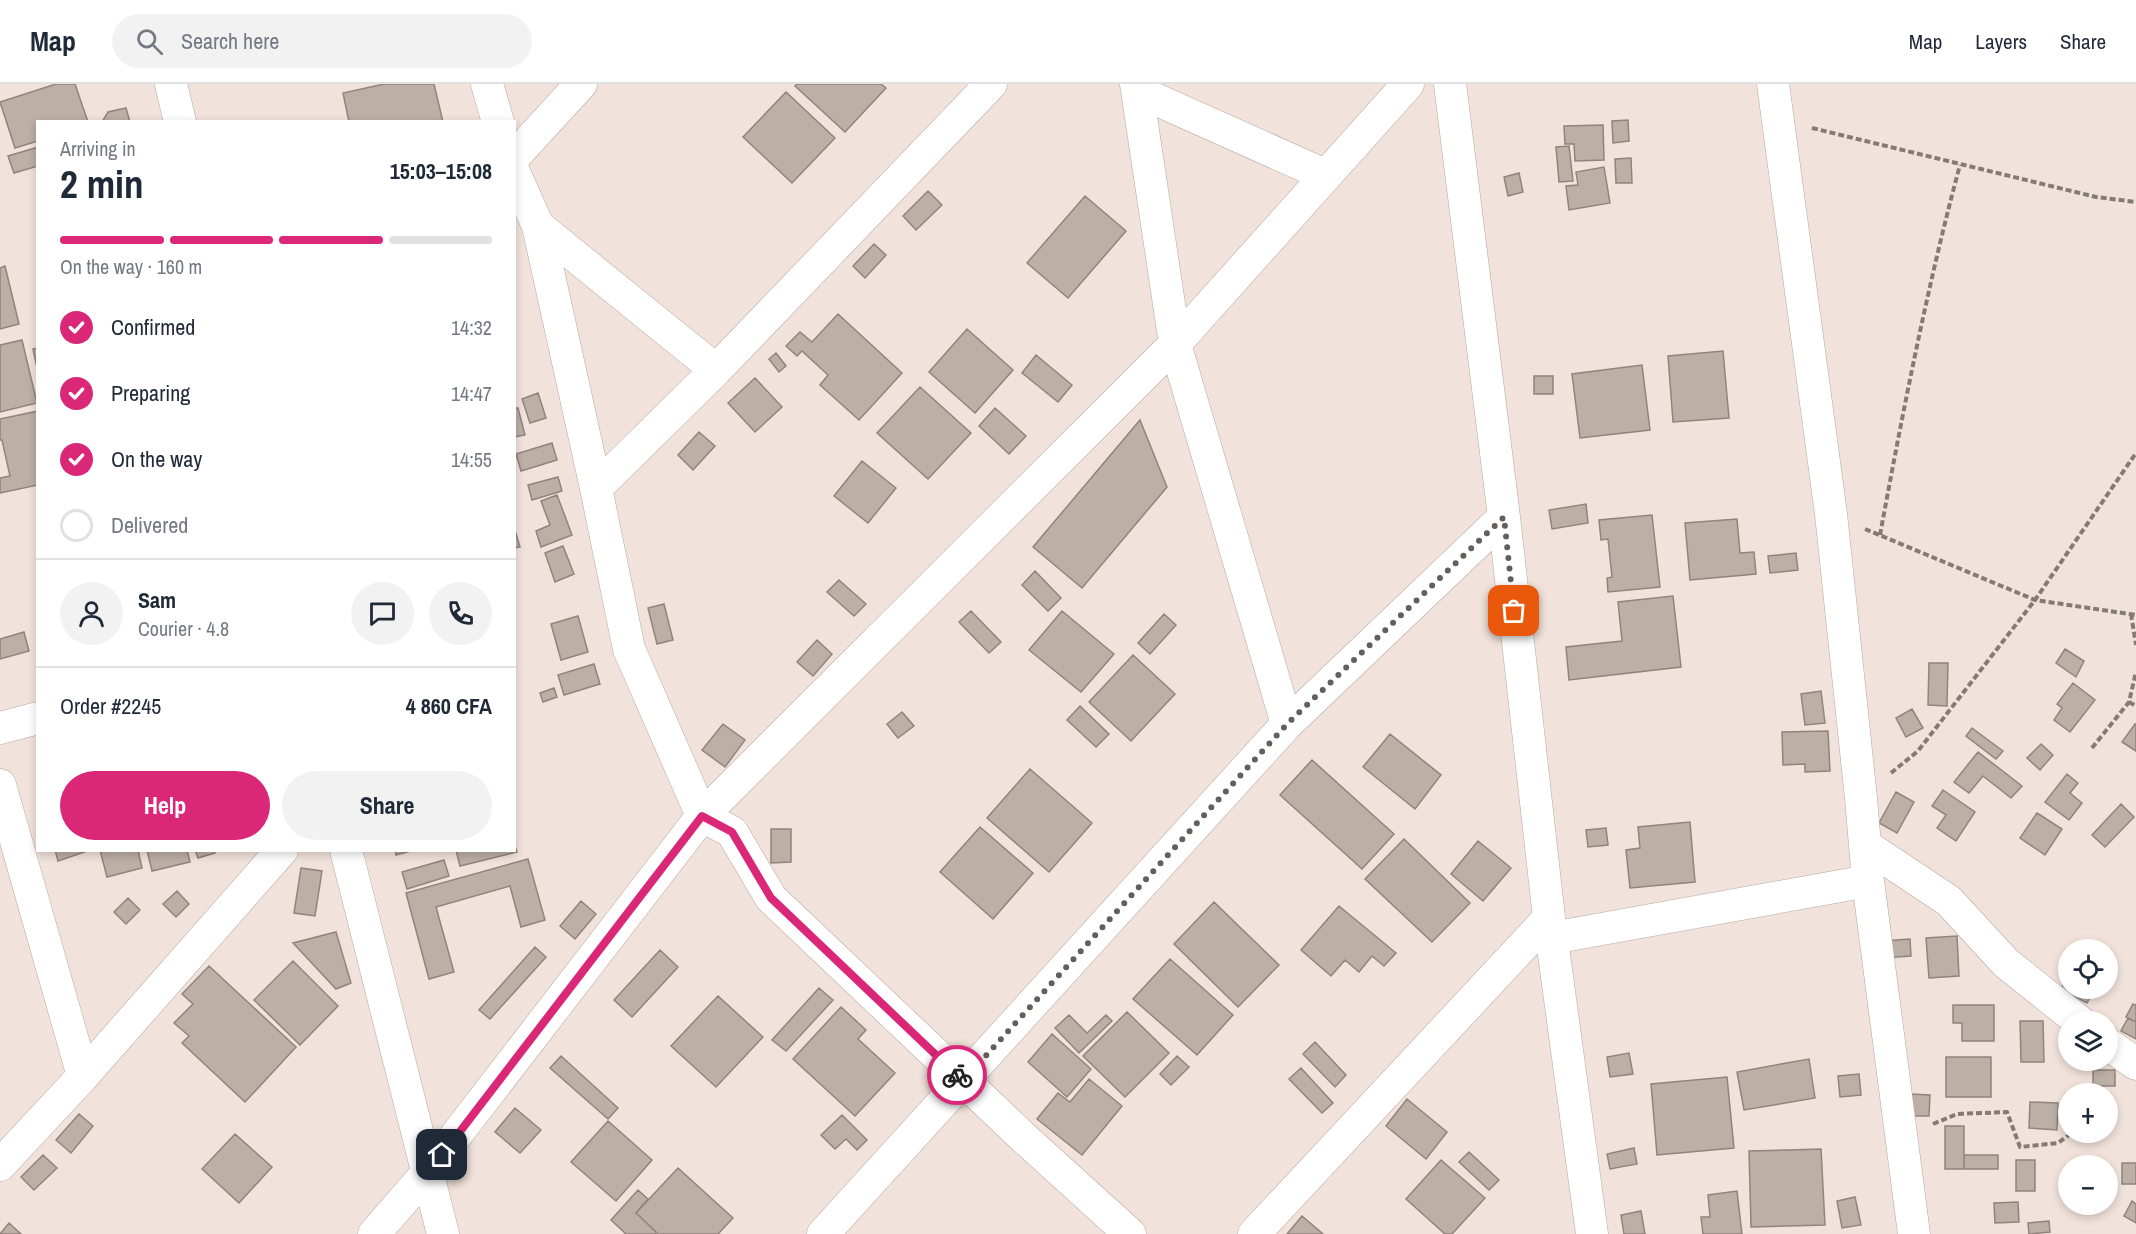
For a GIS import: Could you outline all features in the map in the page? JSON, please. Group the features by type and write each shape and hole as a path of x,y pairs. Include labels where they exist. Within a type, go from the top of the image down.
{"street":[{"path":"171,84 180,120"},
{"path":"487,84 497,120"},
{"path":"516,155 580,84"},
{"path":"596,488 716,370 991,84"},
{"path":"374,1234 427,1173 702,816 1175,344 1408,84"},
{"path":"1450,84 1504,517 1550,928 1592,1234"},
{"path":"1773,84 1831,514 1868,881 1914,1234"},
{"path":"1137,87 1326,176"},
{"path":"1137,87 1175,344 1287,724"},
{"path":"516,176 538,226 629,649 702,816 732,832 771,898 963,1081 1130,1234"},
{"path":"538,226 716,370"},
{"path":"823,1234 1287,724 1504,517"},
{"path":"0,728 36,719"},
{"path":"0,785 83,1076"},
{"path":"1865,845 1948,901 2006,963 2066,1011"},
{"path":"0,1165 83,1076 280,852"},
{"path":"347,852 443,1234"},
{"path":"1254,1234 1550,928 1868,881"},
{"path":"2118,1051 2136,1064"}],"path":[{"path":"1777,120 2096,197 2136,202"},
{"path":"1880,535 1904,405 1938,247 1960,165"},
{"path":"1861,798 1918,751 2035,600 2136,453"},
{"path":"1831,514 2035,600 2134,614 2136,645"},
{"path":"2092,748 2129,702 2136,672"},
{"path":"2129,702 2136,706"},
{"path":"1902,1136 1957,1114 2007,1112 2020,1147 2058,1143"}],"building":[{"path":"56,84 75,84 87,120 36,120 36,142 15,148 0,102"},
{"path":"384,84 434,84 443,120 349,120 343,93"},
{"path":"797,84 881,84 886,88 845,132 795,86"},
{"path":"786,92 835,138 792,183 743,137"},
{"path":"126,108 129,120 103,120 108,112"},
{"path":"1628,120 1629,141 1613,143 1612,121"},
{"path":"1603,125 1604,160 1575,161 1574,144 1565,144 1564,126"},
{"path":"1569,146 1573,181 1559,182 1556,147"},
{"path":"36,148 36,167 14,173 8,156"},
{"path":"1631,158 1632,183 1616,183 1615,159"},
{"path":"1604,167 1610,203 1569,210 1566,186 1578,185 1576,172"},
{"path":"1519,173 1523,192 1508,196 1504,177"},
{"path":"928,191 942,205 916,230 903,216"},
{"path":"1085,196 1126,231 1068,298 1027,263"},
{"path":"874,244 886,255 865,278 853,266"},
{"path":"5,266 19,324 0,329 0,268"},
{"path":"838,314 902,373 859,420 820,385 828,375 802,351 797,356 786,346 800,332 812,342"},
{"path":"967,329 1013,370 975,413 929,372"},
{"path":"22,340 36,403 0,412 0,345"},
{"path":"1723,351 1729,418 1673,422 1668,356"},
{"path":"776,353 786,366 779,372 769,359"},
{"path":"1036,355 1072,385 1058,402 1022,373"},
{"path":"1642,365 1650,430 1580,438 1572,374"},
{"path":"1534,376 1553,376 1553,394 1534,394"},
{"path":"755,378 782,407 755,432 728,403"},
{"path":"920,387 971,433 928,479 877,433"},
{"path":"538,393 546,418 530,423 522,399"},
{"path":"516,408 518,408 525,435 516,437"},
{"path":"995,408 1026,436 1009,454 979,426"},
{"path":"36,411 36,485 0,493 0,478 10,476 2,440 0,440 0,419"},
{"path":"1140,420 1167,487 1082,588 1033,547"},
{"path":"699,432 715,446 693,470 678,455"},
{"path":"552,443 557,460 521,471 516,454"},
{"path":"862,461 896,488 868,523 834,496"},
{"path":"558,477 562,491 532,500 528,485"},
{"path":"557,495 572,535 541,547 536,531 550,525 541,501"},
{"path":"1586,504 1588,523 1552,529 1549,510"},
{"path":"1652,515 1660,587 1608,592 1607,578 1612,577 1608,539 1601,540 1599,520"},
{"path":"1737,519 1740,553 1754,552 1756,574 1690,580 1685,523"},
{"path":"516,534 520,547 516,548"},
{"path":"563,546 574,574 555,582 545,553"},
{"path":"1796,553 1798,570 1770,573 1768,556"},
{"path":"1035,571 1061,598 1048,611 1022,585"},
{"path":"839,580 866,604 854,616 827,592"},
{"path":"1673,596 1681,667 1569,680 1566,647 1622,641 1618,602"},
{"path":"664,604 673,640 657,644 648,608"},
{"path":"971,611 1001,642 989,653 959,622"},
{"path":"1062,611 1114,654 1081,692 1029,650"},
{"path":"1164,614 1176,625 1150,654 1138,643"},
{"path":"578,616 588,652 561,660 551,624"},
{"path":"24,632 29,651 0,659 0,639"},
{"path":"817,640 832,654 813,676 797,662"},
{"path":"2065,649 2084,661 2076,677 2056,663"},
{"path":"1133,655 1175,694 1131,741 1089,702"},
{"path":"1929,663 1948,663 1947,706 1928,705"},
{"path":"594,664 600,684 564,695 558,675"},
{"path":"2073,683 2095,700 2070,732 2054,720 2062,708 2057,704"},
{"path":"554,688 557,697 543,702 540,693"},
{"path":"1821,691 1825,723 1805,725 1801,694"},
{"path":"1080,706 1109,734 1096,747 1067,720"},
{"path":"1912,709 1923,728 1906,737 1896,718"},
{"path":"902,712 914,726 898,738 887,724"},
{"path":"723,724 745,740 725,767 702,750"},
{"path":"2136,724 2136,751 2122,742"},
{"path":"1972,728 2003,751 1996,759 1966,736"},
{"path":"1828,731 1830,771 1805,772 1805,764 1783,765 1782,732"},
{"path":"1390,734 1441,775 1415,809 1363,767"},
{"path":"2041,744 2053,755 2040,770 2027,758"},
{"path":"1978,752 2022,786 2011,798 1983,776 1969,793 1954,782"},
{"path":"1312,760 1394,834 1362,869 1280,795"},
{"path":"1030,769 1092,823 1049,872 987,818"},
{"path":"2067,774 2078,783 2070,793 2082,803 2069,820 2045,802"},
{"path":"1943,790 1975,812 1956,841 1937,828 1946,815 1932,806"},
{"path":"1896,792 1914,802 1897,833 1879,823"},
{"path":"2121,804 2134,817 2105,847 2092,835"},
{"path":"2037,813 2062,829 2045,855 2020,838"},
{"path":"1690,822 1695,882 1630,888 1626,850 1640,848 1638,827"},
{"path":"980,827 1033,873 993,919 940,872"},
{"path":"1606,828 1608,845 1588,847 1586,830"},
{"path":"771,829 791,829 791,862 771,863"},
{"path":"1404,839 1470,903 1432,942 1365,879"},
{"path":"1478,841 1511,868 1483,901 1451,874"},
{"path":"516,849 517,852 460,866 456,852 516,852"},
{"path":"56,852 84,852 58,861"},
{"path":"101,852 138,852 142,868 107,877"},
{"path":"147,852 188,852 190,862 152,871"},
{"path":"196,852 215,853 198,858"},
{"path":"528,859 545,920 521,927 510,886 436,907 454,972 429,979 406,893"},
{"path":"444,860 449,876 407,889 402,872"},
{"path":"301,868 322,871 315,916 294,913"},
{"path":"177,891 189,904 176,917 163,904"},
{"path":"128,898 140,910 126,924 114,912"},
{"path":"581,901 596,914 575,939 560,926"},
{"path":"1214,902 1279,965 1238,1007 1174,944"},
{"path":"1339,906 1396,953 1384,966 1372,956 1359,972 1345,960 1331,976 1301,950"},
{"path":"336,932 351,983 336,989 293,943"},
{"path":"1957,936 1959,976 1929,978 1926,938"},
{"path":"1910,939 1911,956 1883,958 1883,941"},
{"path":"535,947 546,957 490,1019 479,1010"},
{"path":"660,950 678,967 632,1017 614,1000"},
{"path":"1170,959 1233,1015 1197,1055 1133,999"},
{"path":"293,961 338,1006 300,1045 254,1000"},
{"path":"209,966 296,1047 245,1102 182,1043 189,1036 174,1023 193,1004 182,994"},
{"path":"819,988 833,1000 786,1051 772,1040"},
{"path":"718,996 763,1037 716,1087 671,1046"},
{"path":"2133,1004 2136,1005 2136,1022 2126,1017"},
{"path":"1953,1005 1994,1005 1994,1041 1962,1041 1962,1023 1953,1023"},
{"path":"841,1007 866,1030 858,1039 895,1073 855,1116 793,1059"},
{"path":"1127,1012 1169,1053 1125,1097 1083,1056"},
{"path":"1069,1015 1087,1033 1106,1015 1112,1021 1079,1053 1055,1028"},
{"path":"2128,1018 2136,1022 2136,1039 2121,1031"},
{"path":"2020,1021 2043,1021 2044,1062 2021,1062"},
{"path":"1052,1034 1091,1069 1067,1097 1028,1062"},
{"path":"1315,1042 1346,1075 1335,1087 1303,1054"},
{"path":"1629,1053 1633,1074 1610,1077 1607,1057"},
{"path":"561,1056 618,1108 608,1119 550,1068"},
{"path":"1177,1056 1189,1067 1171,1085 1160,1074"},
{"path":"1946,1057 1991,1057 1991,1097 1946,1097"},
{"path":"1809,1059 1815,1098 1744,1110 1737,1072"},
{"path":"1301,1068 1333,1103 1322,1113 1289,1079"},
{"path":"2093,1071 2115,1071 2115,1083 2093,1083"},
{"path":"1859,1074 1861,1095 1840,1097 1838,1076"},
{"path":"1727,1077 1734,1148 1657,1155 1651,1084"},
{"path":"1089,1079 1122,1106 1082,1155 1037,1119 1058,1093 1070,1102"},
{"path":"1910,1094 1930,1095 1929,1116 1910,1116"},
{"path":"1407,1099 1447,1132 1426,1159 1386,1126"},
{"path":"2030,1102 2058,1103 2057,1130 2029,1128"},
{"path":"515,1108 541,1130 520,1153 495,1132"},
{"path":"79,1114 93,1126 71,1153 56,1140"},
{"path":"842,1115 867,1140 857,1150 846,1139 835,1149 821,1135"},
{"path":"608,1121 652,1160 616,1201 571,1162"},
{"path":"1945,1126 1964,1126 1964,1169 1945,1169"},
{"path":"235,1134 272,1167 239,1203 202,1169"},
{"path":"1634,1148 1637,1164 1610,1169 1607,1154"},
{"path":"1821,1149 1825,1225 1751,1227 1749,1151"},
{"path":"1469,1152 1499,1180 1489,1190 1459,1162"},
{"path":"43,1155 57,1168 34,1190 21,1177"},
{"path":"1964,1155 1998,1155 1998,1169 1964,1169"},
{"path":"1441,1160 1485,1198 1452,1234 1445,1234 1406,1199"},
{"path":"2016,1160 2035,1160 2035,1191 2016,1191"},
{"path":"2122,1163 2136,1163 2136,1184 2122,1184"},
{"path":"678,1168 733,1218 718,1234 658,1234 636,1213"},
{"path":"638,1190 648,1199 636,1213 656,1232 655,1234 626,1234 611,1220"},
{"path":"1737,1191 1742,1234 1703,1234 1701,1217 1710,1217 1708,1195"},
{"path":"1855,1197 1861,1225 1842,1228 1837,1201"},
{"path":"2132,1201 2136,1204 2136,1223 2124,1216"},
{"path":"2018,1202 2019,1222 1995,1223 1994,1203"},
{"path":"1641,1211 1645,1234 1624,1234 1621,1215"},
{"path":"1302,1216 1323,1234 1287,1234"},
{"path":"2049,1221 2050,1232 2029,1234 2028,1223"},
{"path":"9,1223 21,1234 0,1234"}],"way so far":[{"path":"957,1075 963,1081 1287,724 1504,517 1514,611"}],"route":[{"path":"442,1155 702,816 732,832 771,898 957,1075"}]}
